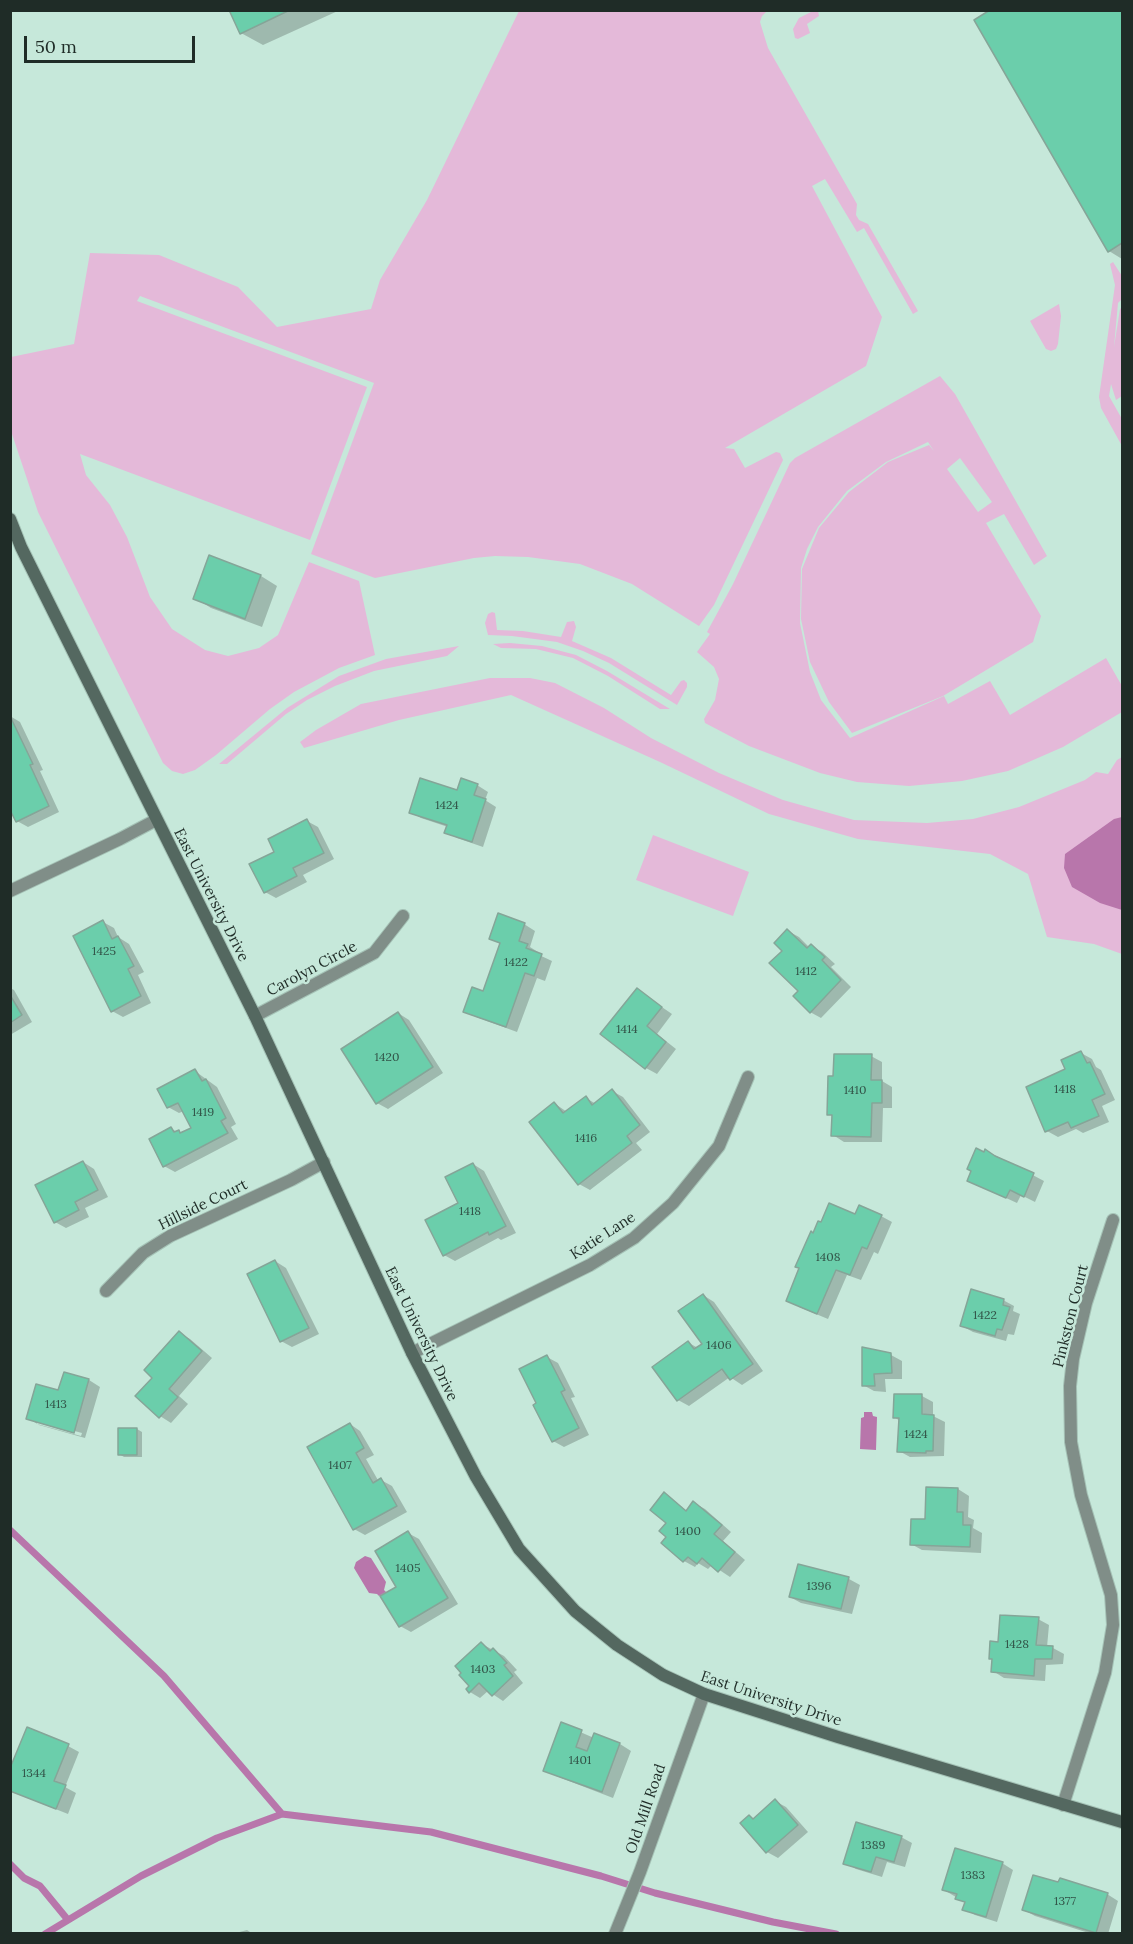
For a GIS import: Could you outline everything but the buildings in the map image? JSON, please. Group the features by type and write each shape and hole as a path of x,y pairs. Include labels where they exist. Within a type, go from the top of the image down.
{"main road":[{"name":"East University Drive","path":"10,519 21,547 255,1016 412,1353 476,1477 519,1549 575,1611 617,1646 663,1675 704,1694 1122,1822"}],"street":[{"path":"10,891 156,820"},
{"name":"Carolyn Circle","path":"255,1016 374,953 403,916"},
{"name":"Katie Lane","path":"412,1353 590,1265 633,1238 673,1203 719,1146 748,1077"},
{"name":"Hillside Court","path":"106,1291 143,1253 170,1236 291,1180 324,1162"},
{"name":"Pinkston Court","path":"1063,1805 1105,1673 1113,1625 1111,1595 1081,1495 1071,1442 1070,1386 1086,1304 1113,1220"},
{"name":"Old Mill Road","path":"615,1934 640,1872 704,1694"}],"shaded area":[{"path":"519,11 767,11 760,22 768,48 857,204 856,215 859,220 868,224 918,311 913,314 864,228 857,232 825,179 812,186 882,317 866,366 725,448 734,449 745,468 776,452 780,453 783,460 714,605 699,626 632,584 580,564 528,557 495,556 474,558 375,578 311,554 374,383 140,296 137,301 367,387 310,540 80,454 86,475 110,505 127,537 150,597 172,629 205,650 228,656 259,648 278,635 309,562 359,581 375,655 339,668 294,692 195,770 183,774 172,771 163,763 38,512 11,431 11,357 74,344 90,253 159,255 238,287 277,327 371,309 380,280 427,200"},
{"path":"818,11 819,16 807,24 810,33 798,39 795,38 793,29 799,18"},
{"path":"1113,262 1122,276 1122,299 1118,303 1114,347 1122,307 1122,396 1116,400 1111,384 1109,396 1122,419 1122,446 1101,408 1099,397 1115,285 1110,264"},
{"path":"1059,304 1061,316 1058,344 1056,349 1051,351 1046,349 1030,321"},
{"path":"940,376 955,394 1047,556 1034,565 1004,514 986,523 1041,616 1033,642 943,696 852,733 829,702 810,662 801,619 802,569 819,528 849,492 888,462 929,445 934,451 928,442 886,462 847,491 818,527 807,549 801,568 800,623 810,672 821,700 850,738 944,696 948,704 990,681 1010,715 1106,658 1122,686 1122,712 1063,747 1008,771 962,781 909,786 857,782 820,773 749,746 705,723 704,719 715,700 719,679 714,667 697,652 710,634 707,632 733,584 790,463 795,458","holes":["960,458 992,502 978,512 947,469"]},
{"path":"495,613 497,630 523,631 561,637 567,622 574,621 576,627 572,641 611,658 671,695 681,681 684,680 687,683 687,687 677,705 609,663 583,651 557,642 488,635 485,623 488,614"},
{"path":"493,644 542,646 576,655 670,709 660,709 608,676 573,658 536,649 501,648"},
{"path":"459,646 447,656 374,671 335,686 286,714 227,764 219,764 287,708 339,676 386,659"},
{"path":"490,678 530,678 555,683 604,708 651,738 719,773 783,800 854,820 927,823 973,819 1019,807 1085,780 1096,772 1108,774 1117,760 1122,757 1122,954 1094,944 1047,937 1028,874 990,854 858,839 769,814 511,695 399,720 304,748 300,742 361,704"},
{"path":"1122,817 1122,910 1100,903 1072,887 1064,868 1065,854 1114,819"},
{"path":"653,835 749,872 733,916 636,880"},
{"path":"864,1412 872,1412 873,1416 877,1417 876,1450 860,1449 861,1418 864,1417"},
{"path":"365,1556 371,1558 386,1582 384,1590 386,1592 379,1596 369,1593 354,1568 356,1562"}],"waterway":[{"path":"10,1530 164,1676 282,1814 431,1832 601,1876 655,1893 773,1922 836,1934"},
{"path":"45,1934 141,1876 217,1838 282,1814"},
{"path":"10,1864 24,1878 40,1886 68,1920"}]}
